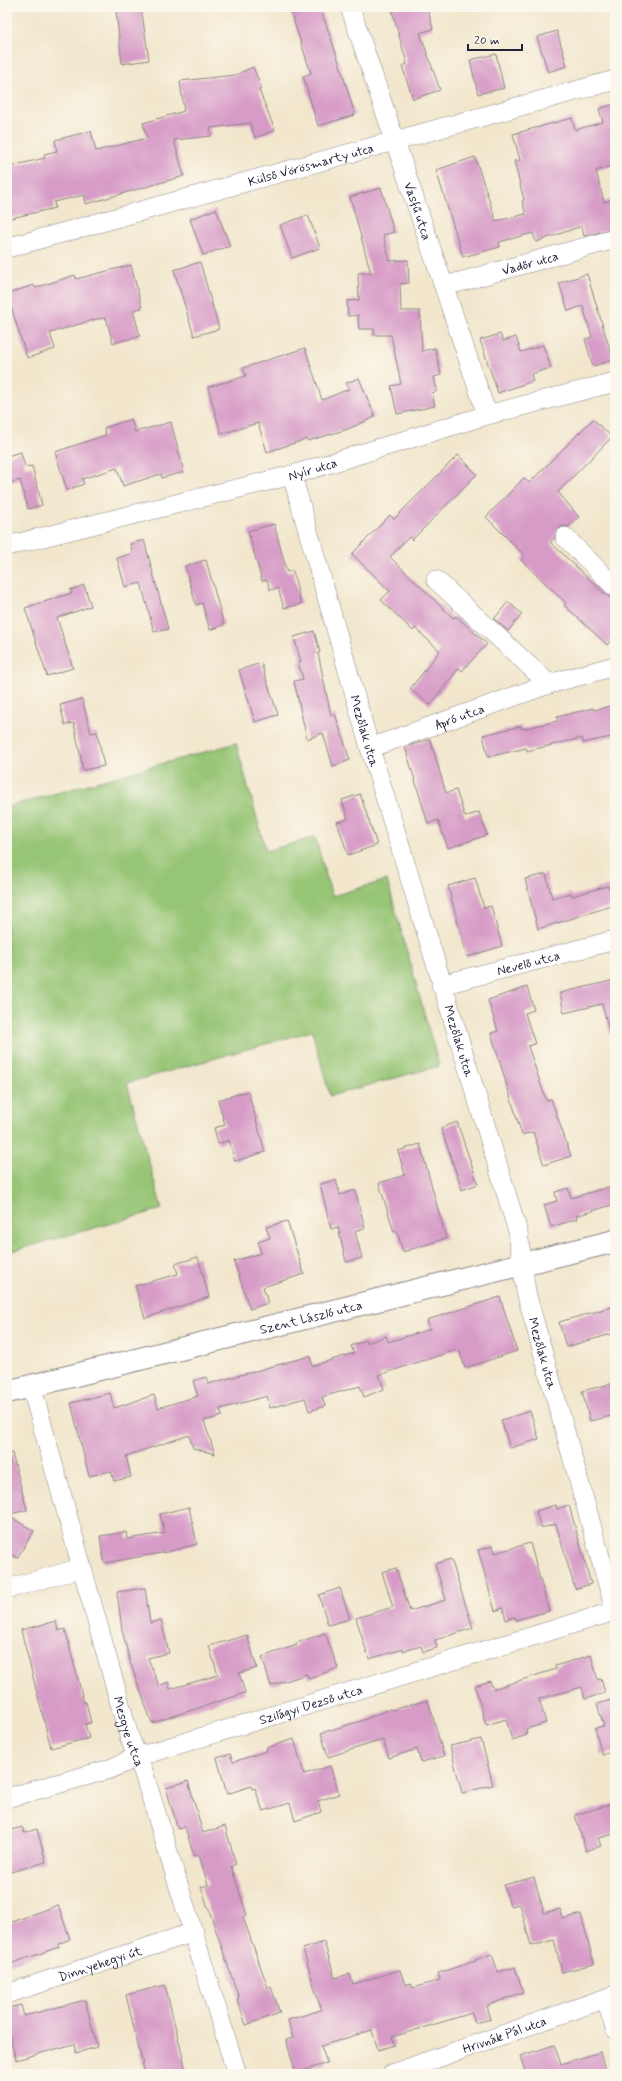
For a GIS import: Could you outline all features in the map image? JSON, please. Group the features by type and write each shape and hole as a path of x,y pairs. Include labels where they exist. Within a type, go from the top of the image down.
{"street":[{"name":"Vasfű utca","path":"350,7 445,286 487,415"},
{"name":"Külső Vörösmarty utca","path":"7,248 615,80"},
{"name":"Vadőr utca","path":"445,286 615,239"},
{"name":"Nyír utca","path":"7,546 292,475 487,415 615,382"},
{"name":"Mezőlak utca","path":"292,475 370,748 441,985 518,1232 526,1292 615,1611"},
{"path":"565,537 615,587"},
{"path":"436,580 549,684"},
{"name":"Apró utca","path":"370,748 549,684 615,666"},
{"name":"Nevelő utca","path":"441,985 615,940"},
{"name":"Szent László utca","path":"7,1392 615,1240"},
{"name":"Mesgye utca","path":"31,1385 80,1568 129,1736 194,1932 237,2074"},
{"path":"7,1589 80,1568"},
{"name":"Szilágyi Dezső utca","path":"7,1798 110,1769 137,1757 615,1611"},
{"name":"Dinnyehegyi út","path":"7,1994 194,1932"},
{"path":"611,1996 615,2029"},
{"name":"Hrivnák Pál utca","path":"392,2074 611,1996"}],"green space":[{"path":"236,743 266,851 315,837 332,896 387,880 439,1066 330,1096 312,1031 127,1083 162,1209 9,1252 7,1244 7,807"}],"building":[{"path":"141,7 149,60 122,64 116,10"},
{"path":"289,7 320,7 355,115 318,126 303,76 311,73"},
{"path":"391,7 427,7 433,29 420,33 440,90 413,99 402,66 407,64"},
{"path":"557,31 567,66 548,72 537,37"},
{"path":"496,54 504,88 478,94 470,60"},
{"path":"253,67 262,89 259,90 275,130 255,138 250,123 210,128 211,136 174,140 184,176 86,204 84,195 54,202 55,208 7,219 7,167 45,158 44,154 57,151 55,140 91,131 96,151 147,138 143,123 184,111 180,81 235,75"},
{"path":"615,104 615,165 596,171 604,202 615,199 615,228 584,236 582,226 536,242 533,233 499,242 500,247 463,257 436,170 475,157 496,221 526,214 514,161 520,160 513,134 572,118 575,130 603,122 599,109"},
{"path":"381,188 394,232 383,235 390,261 408,260 409,283 400,284 401,311 420,311 422,351 435,348 441,375 434,377 437,391 432,393 435,406 397,414 391,386 401,384 391,335 374,335 374,329 359,329 358,315 348,316 347,301 359,300 358,273 371,273 350,197"},
{"path":"216,209 230,246 203,255 190,219"},
{"path":"308,215 320,248 292,258 280,225"},
{"path":"200,262 219,329 194,336 174,270"},
{"path":"131,265 142,308 133,310 140,336 113,343 106,318 96,319 50,333 55,349 27,358 7,294 34,285 35,288 75,275 76,279"},
{"path":"587,274 613,360 593,366 585,339 592,337 583,306 568,311 559,283"},
{"path":"500,334 503,341 516,337 521,352 543,345 551,368 531,374 533,381 498,393 480,340"},
{"path":"305,348 322,400 349,389 346,383 359,378 375,417 348,429 308,441 307,439 267,452 258,423 221,434 208,387 246,376 243,368"},
{"path":"131,419 135,432 171,422 184,472 162,478 161,474 123,486 117,468 82,479 84,484 67,490 55,452 106,435 104,428"},
{"path":"593,419 612,437 558,492 579,517 568,527 563,526 558,529 554,539 550,542 607,596 615,598 615,636 607,645 564,605 566,603 521,560 525,556 486,517 524,478 529,483"},
{"path":"21,452 25,467 32,466 42,505 28,509 20,480 9,483 7,475 7,456"},
{"path":"458,455 477,474 412,540 409,537 390,557 453,618 456,616 487,644 462,671 459,668 430,705 410,689 440,651 415,628 413,631 381,600 390,591 352,554 390,515 394,519"},
{"path":"274,524 287,572 293,571 301,604 284,608 278,588 270,590 267,580 262,581 248,531"},
{"path":"144,540 168,629 154,632 141,583 125,587 117,558 133,553 130,544"},
{"path":"206,560 224,625 210,630 202,603 196,605 185,566"},
{"path":"84,585 91,606 57,618 73,668 47,676 25,608 72,593 70,590"},
{"path":"508,602 522,614 508,631 494,619"},
{"path":"314,631 320,652 318,653 331,716 335,714 350,760 333,766 323,733 307,739 294,681 303,679 298,662 301,662 294,637"},
{"path":"261,663 278,715 255,722 239,670"},
{"path":"82,699 91,733 97,732 104,766 83,770 74,723 65,725 60,705"},
{"path":"615,705 615,736 583,743 582,738 527,751 526,748 488,757 483,735 521,726 522,729 558,721 557,717 593,708 594,710"},
{"path":"430,739 446,793 456,790 465,817 479,812 487,835 448,848 438,820 428,824 405,747"},
{"path":"360,794 377,845 348,855 337,822 348,819 342,800"},
{"path":"546,874 552,898 571,893 572,896 608,886 609,889 615,887 615,905 538,929 525,879"},
{"path":"475,878 484,908 491,906 502,946 467,957 448,886"},
{"path":"615,980 615,1034 610,1034 602,1004 564,1013 560,993"},
{"path":"527,987 534,1010 525,1013 535,1044 528,1046 546,1100 551,1099 571,1156 544,1165 533,1132 522,1135 491,1033 498,1031 488,1000"},
{"path":"248,1091 265,1152 235,1161 229,1140 218,1144 214,1128 225,1125 218,1100"},
{"path":"457,1122 478,1184 462,1190 441,1128"},
{"path":"420,1144 446,1238 403,1252 397,1231 394,1232 379,1183 405,1175 398,1151"},
{"path":"336,1180 340,1195 355,1190 365,1228 355,1231 362,1258 346,1262 338,1227 331,1229 320,1184"},
{"path":"615,1185 615,1204 576,1216 577,1219 551,1227 544,1205 557,1201 555,1192 568,1188 571,1198"},
{"path":"287,1221 304,1274 263,1287 268,1303 250,1309 234,1261 261,1253 258,1242 270,1238 266,1227"},
{"path":"198,1257 209,1297 145,1318 135,1286 178,1274 175,1264"},
{"path":"500,1297 517,1351 465,1368 459,1349 379,1375 384,1389 364,1397 360,1386 322,1397 325,1406 309,1411 305,1398 270,1408 267,1396 220,1409 222,1416 204,1421 215,1454 193,1448 189,1435 126,1456 131,1477 114,1481 111,1471 89,1476 71,1403 110,1393 114,1408 154,1395 158,1408 198,1396 193,1381 206,1377 208,1384 310,1356 312,1366 354,1353 351,1346 366,1340 367,1343 386,1336 388,1342 430,1329 427,1320"},
{"path":"615,1306 615,1333 566,1347 559,1322"},
{"path":"615,1383 615,1415 590,1421 582,1391"},
{"path":"530,1411 539,1439 510,1448 501,1420"},
{"path":"12,1453 27,1510 7,1515 7,1454"},
{"path":"556,1505 557,1509 569,1505 591,1584 575,1589 556,1524 541,1528 536,1511"},
{"path":"189,1507 197,1544 167,1552 104,1563 100,1536 126,1532 127,1539 165,1533 160,1514"},
{"path":"7,1515 34,1531 17,1558 7,1552"},
{"path":"530,1543 549,1611 516,1620 515,1617 506,1620 503,1608 495,1611 478,1550 493,1546 495,1553"},
{"path":"451,1559 473,1628 435,1640 437,1648 423,1652 421,1646 403,1651 403,1649 369,1659 356,1618 393,1607 382,1572 396,1568 410,1611 446,1600 435,1564"},
{"path":"145,1588 150,1623 161,1620 169,1653 148,1658 159,1686 168,1682 170,1689 218,1675 209,1646 247,1635 257,1668 239,1673 245,1693 152,1723 130,1662 122,1630 117,1592"},
{"path":"340,1588 350,1619 328,1625 319,1595"},
{"path":"56,1621 58,1631 65,1629 84,1703 86,1702 91,1723 85,1724 89,1738 51,1748 21,1630"},
{"path":"325,1633 338,1668 309,1679 307,1674 271,1686 262,1657 297,1645 296,1643"},
{"path":"591,1655 598,1680 601,1679 605,1693 585,1699 582,1687 539,1699 546,1723 526,1729 527,1735 512,1740 506,1719 486,1725 475,1686 490,1681 493,1689 556,1669 555,1666"},
{"path":"615,1699 615,1751 602,1755 595,1728 604,1726 597,1704"},
{"path":"428,1700 444,1756 421,1762 417,1749 389,1758 383,1740 328,1757 321,1733 361,1721 390,1709 391,1710"},
{"path":"294,1739 304,1774 330,1766 339,1794 318,1801 321,1812 295,1821 290,1803 263,1811 255,1788 252,1789 251,1786 227,1794 217,1758 230,1754 233,1762 267,1751 266,1748"},
{"path":"481,1739 493,1785 462,1793 450,1746"},
{"path":"188,1781 203,1833 225,1826 236,1864 231,1866 247,1915 243,1917 268,1988 271,1987 280,2013 246,2025 237,1999 239,1998 201,1887 208,1885 199,1855 194,1856 185,1827 178,1829 166,1788"},
{"path":"615,1803 615,1834 598,1838 601,1846 586,1851 575,1815"},
{"path":"22,1827 24,1833 37,1829 46,1862 7,1873 7,1831"},
{"path":"534,1877 544,1913 560,1909 563,1919 581,1914 594,1964 562,1972 554,1940 531,1946 520,1904 510,1906 504,1885"},
{"path":"58,1905 70,1939 58,1944 59,1947 7,1965 7,1924"},
{"path":"324,1942 335,1978 350,1974 353,1984 400,1970 405,1985 411,1983 413,1988 440,1980 438,1973 476,1961 475,1960 492,1954 498,1972 515,1967 523,1992 487,2006 491,2019 475,2023 472,2013 392,2037 395,2045 378,2050 372,2030 321,2046 327,2063 296,2073 286,2040 293,2038 288,2020 321,2010 303,1949"},
{"path":"165,1985 187,2074 145,2074 126,1995"},
{"path":"85,2000 97,2047 76,2053 74,2044 16,2060 7,2026 7,2008 21,2005 24,2016"},
{"path":"554,2045 561,2064 600,2052 606,2074 526,2074 520,2056"}]}
